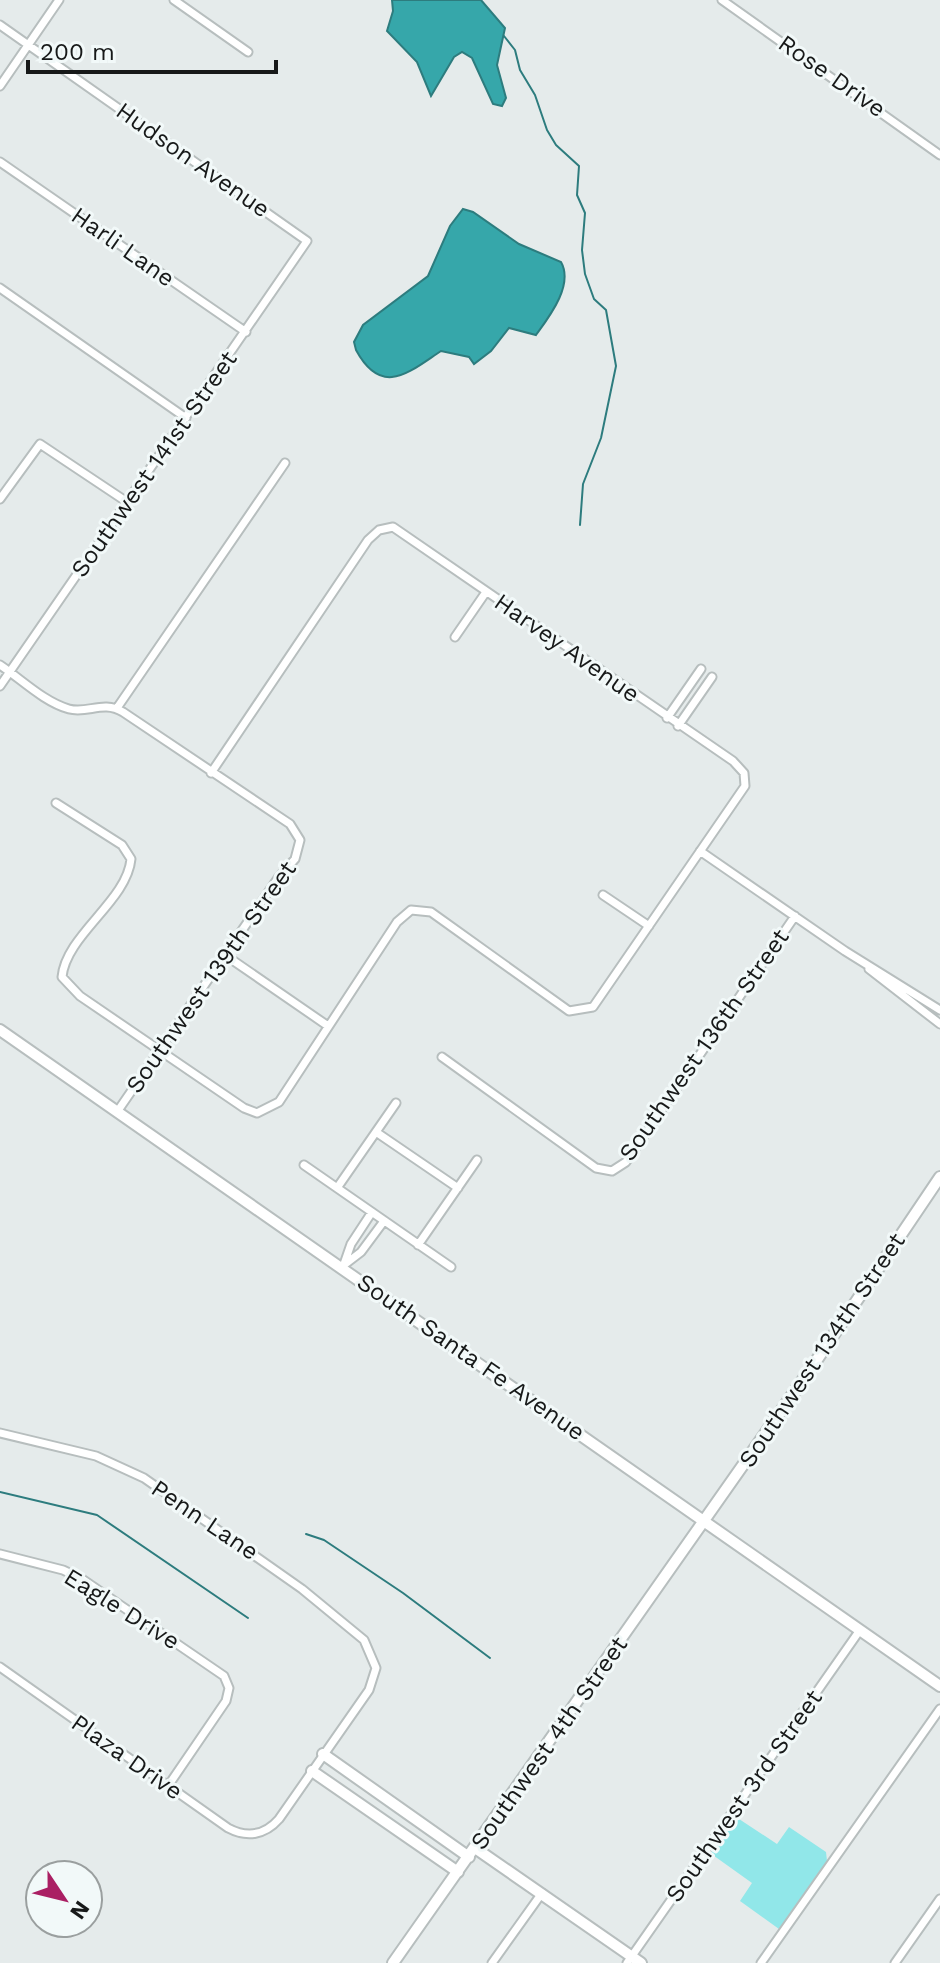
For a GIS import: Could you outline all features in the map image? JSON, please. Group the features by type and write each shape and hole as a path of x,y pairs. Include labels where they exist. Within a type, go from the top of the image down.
{"main road":[{"name":"South Santa Fe Avenue","path":"0,1030 940,1686"},
{"name":"Southwest 134th Street","path":"704,1522 940,1177"},
{"name":"Southwest 4th Street","path":"393,1963 704,1522"},
{"path":"323,1754 472,1852 542,1892 633,1961"},
{"path":"312,1771 458,1872"}],"street":[{"path":"0,86 59,0"},
{"path":"174,0 248,52"},
{"name":"Rose Drive","path":"722,0 940,155"},
{"name":"Hudson Avenue","path":"0,25 307,241"},
{"name":"Harli Lane","path":"0,162 246,332"},
{"name":"Southwest 141st Street","path":"0,686 307,241"},
{"path":"0,288 186,418"},
{"path":"0,499 40,444 127,502"},
{"path":"117,708 285,463"},
{"name":"Harvey Avenue","path":"211,773 368,540 383,528 393,527 733,761 745,777 744,791 700,851"},
{"path":"455,637 486,592"},
{"path":"0,665 60,706 74,710 102,705 117,708 211,773"},
{"path":"667,718 701,669"},
{"path":"678,726 712,677"},
{"path":"690,685 701,693"},
{"name":"Southwest 139th Street","path":"117,1112 295,859 300,840 290,824 211,773"},
{"path":"56,803 122,845 131,859 127,876 67,958 62,977 80,996 244,1108 262,1113 279,1102 397,922 411,910 431,912 562,1007 581,1012 599,1000 700,851 845,951 940,1024"},
{"path":"603,895 649,926"},
{"name":"Southwest 136th Street","path":"442,1057 596,1168 612,1171 626,1162 795,916"},
{"path":"845,951 940,1010"},
{"path":"225,955 328,1026"},
{"path":"337,1188 396,1103"},
{"path":"376,1132 458,1188"},
{"path":"418,1245 477,1160"},
{"path":"304,1165 451,1267"},
{"path":"343,1267 351,1244 372,1212"},
{"path":"343,1267 361,1252 384,1221"},
{"name":"Penn Lane","path":"0,1433 96,1456 144,1478 295,1583 364,1640 376,1664 369,1690 323,1754"},
{"name":"Eagle Drive","path":"0,1554 63,1570 92,1584 220,1673 229,1688 223,1707 168,1786"},
{"name":"Southwest 3rd Street","path":"633,1961 860,1630"},
{"name":"Plaza Drive","path":"0,1667 236,1832 258,1833 275,1823 312,1771"},
{"path":"761,1963 940,1709"},
{"path":"312,1771 323,1754"},
{"path":"492,1963 542,1892"},
{"path":"895,1963 940,1899"}],"shaded area":[{"path":"392,0 481,0 505,28 497,65 506,98 502,106 493,104 472,58 462,52 454,57 431,96 417,62 387,31 393,11"},
{"path":"463,209 473,212 519,244 561,262 564,281 558,300 536,335 509,328 491,351 474,364 469,357 441,351 407,373 386,377 376,373 356,350 354,342 363,325 428,276 450,226"},
{"path":"736,1817 777,1844 789,1827 826,1852 827,1861 779,1929 740,1901 752,1883 710,1853"}],"waterway":[{"path":"504,36 515,50 520,70 535,95 547,130 556,145 579,166 577,195 585,213 582,250 585,274 594,299 606,310 616,366 601,438 583,484 580,525"},
{"path":"0,1492 97,1515 248,1618"},
{"path":"306,1534 324,1540 403,1593 490,1658"}]}
